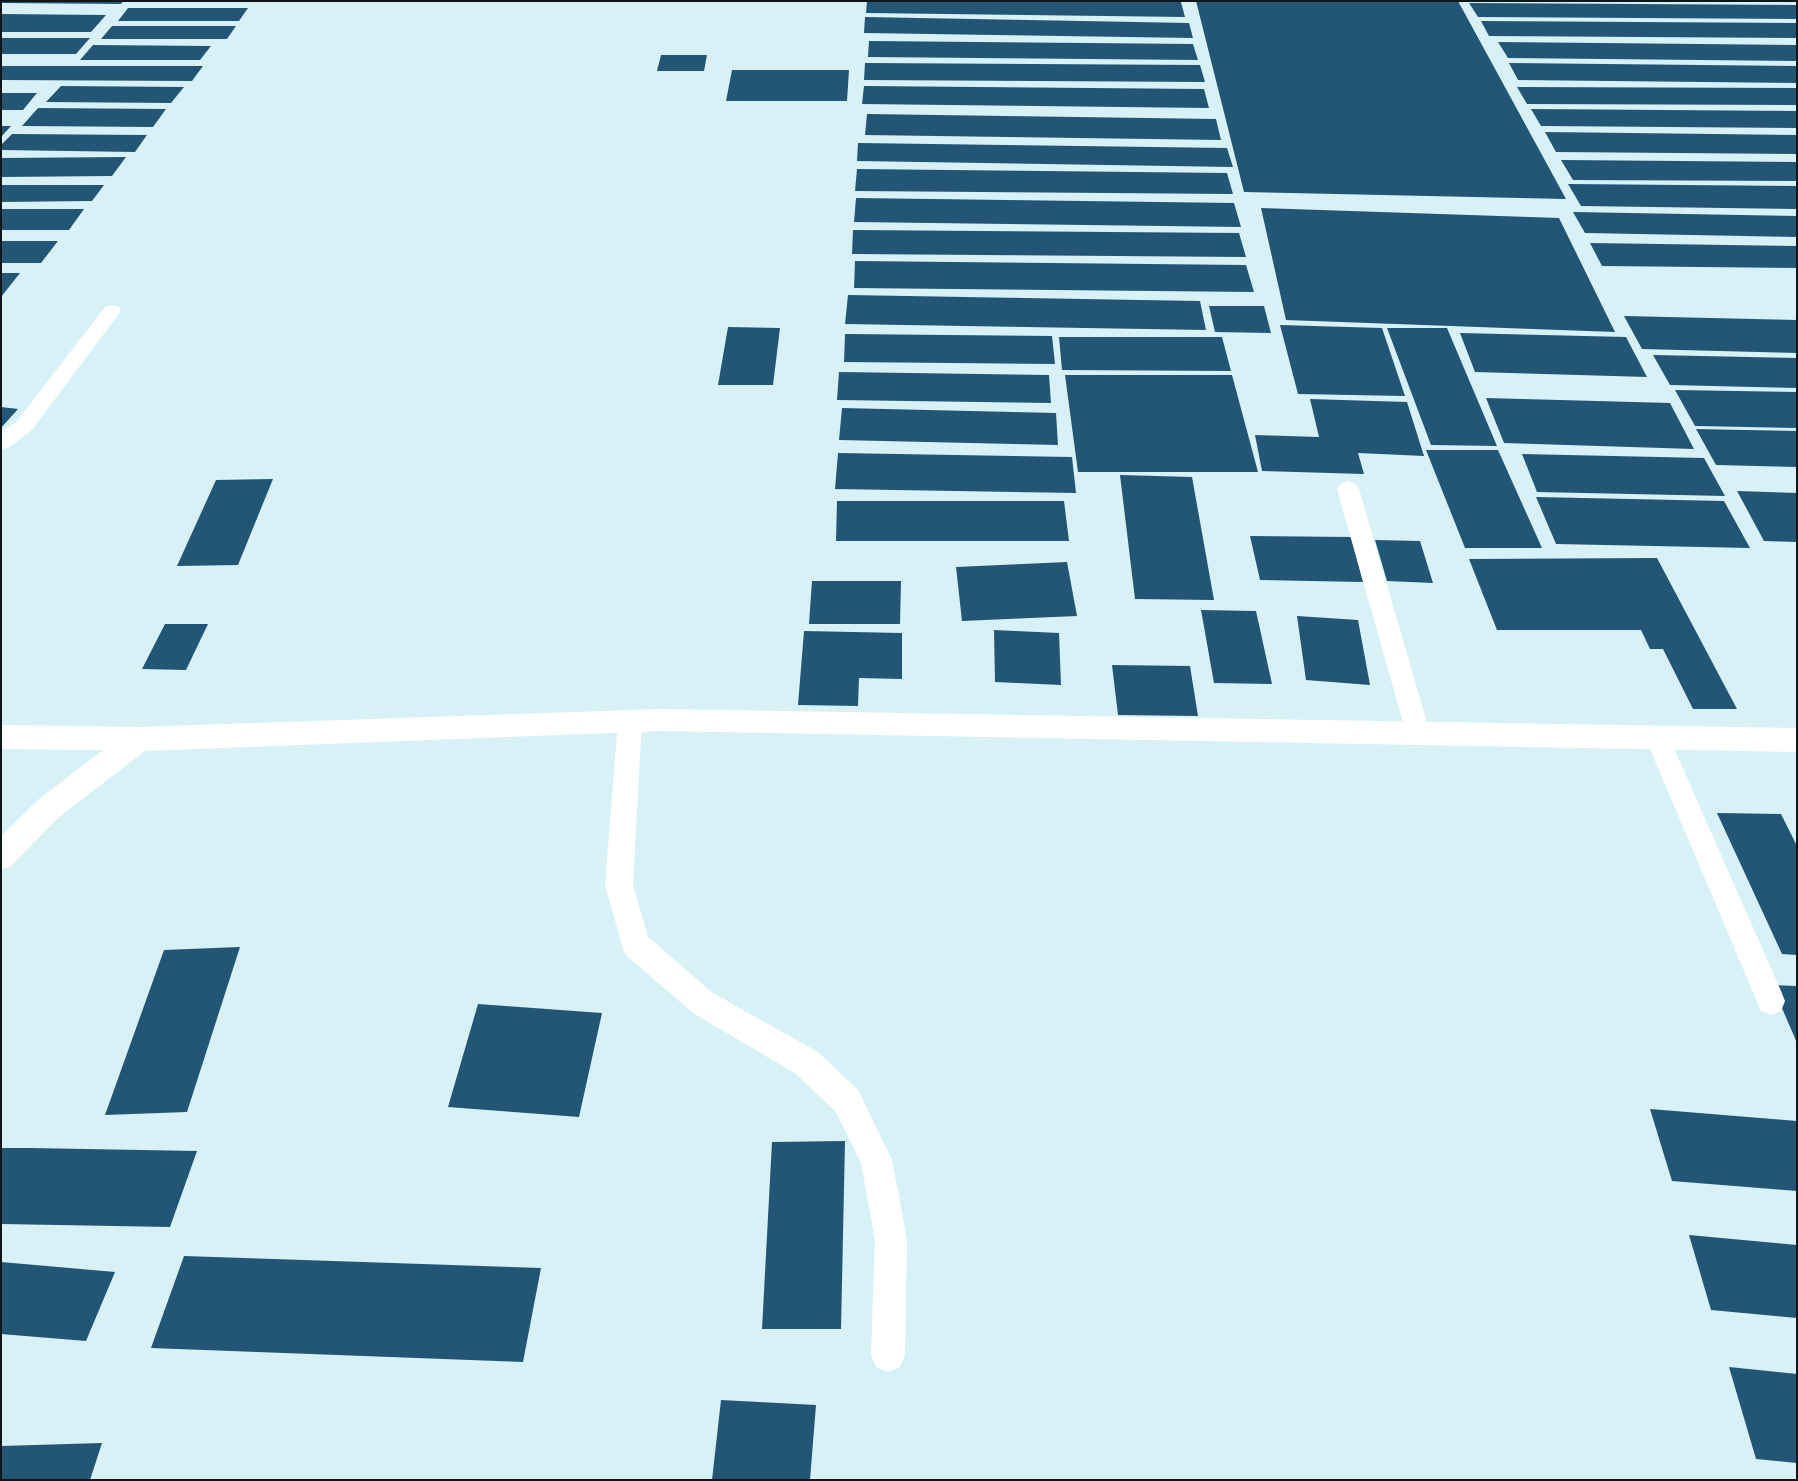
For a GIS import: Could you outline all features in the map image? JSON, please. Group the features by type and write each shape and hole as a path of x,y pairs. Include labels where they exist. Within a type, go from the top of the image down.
{"street":[{"path":"1,737 139,738 630,720 1797,740"},
{"path":"1,856 49,808 139,738"}],"lane":[{"path":"1,443 24,426 112,311"},
{"path":"1348,489 1418,733"},
{"path":"630,720 619,885 636,945 703,1003 807,1063 847,1101 876,1160 891,1240 888,1355"},
{"path":"1657,737 1771,1001"}],"building":[{"path":"1,1 123,1 121,4 1,3"},
{"path":"867,1 1181,2 1185,17 866,13"},
{"path":"1196,1 1458,1 1566,199 1244,192"},
{"path":"1469,3 1797,5 1797,19 1478,17"},
{"path":"128,8 248,8 239,21 118,21"},
{"path":"1,14 106,15 91,32 1,32"},
{"path":"865,17 1189,23 1193,38 864,33"},
{"path":"1481,21 1797,23 1797,38 1489,36"},
{"path":"112,26 236,26 227,39 101,39"},
{"path":"1,38 90,38 76,54 1,54"},
{"path":"869,41 1193,44 1198,60 868,57"},
{"path":"1498,42 1797,45 1797,61 1508,58"},
{"path":"93,45 211,46 200,60 80,60"},
{"path":"661,55 707,55 704,71 657,71"},
{"path":"865,63 1200,65 1205,82 864,80"},
{"path":"1509,63 1797,66 1797,83 1518,80"},
{"path":"1,66 203,66 192,81 1,80"},
{"path":"732,70 849,70 847,101 726,101"},
{"path":"61,86 184,87 171,103 46,102"},
{"path":"864,86 1204,89 1209,108 862,104"},
{"path":"1517,87 1797,88 1797,105 1527,104"},
{"path":"1,93 37,93 23,110 1,110"},
{"path":"38,108 166,109 153,127 22,126"},
{"path":"1531,109 1797,111 1797,128 1541,126"},
{"path":"867,114 1216,119 1221,140 865,135"},
{"path":"1,126 11,126 1,137"},
{"path":"1545,132 1797,135 1797,154 1556,152"},
{"path":"12,134 147,135 135,152 1,150 1,145"},
{"path":"858,143 1227,148 1233,167 857,161"},
{"path":"126,157 112,176 1,177 1,158"},
{"path":"1561,160 1797,162 1797,181 1573,180"},
{"path":"857,169 1227,173 1233,194 855,191"},
{"path":"1568,184 1797,186 1797,209 1581,206"},
{"path":"1,185 104,185 92,201 1,202"},
{"path":"856,198 1234,203 1241,227 854,222"},
{"path":"1261,208 1559,218 1615,332 1286,320"},
{"path":"1,209 84,209 69,230 1,230"},
{"path":"1573,212 1797,216 1797,237 1585,233"},
{"path":"853,230 1239,233 1246,257 852,254"},
{"path":"1,241 58,241 41,263 1,263"},
{"path":"1590,243 1797,246 1797,268 1602,266"},
{"path":"855,261 1246,265 1254,292 854,288"},
{"path":"1,273 20,273 1,297"},
{"path":"848,295 1200,301 1206,330 845,324"},
{"path":"1209,306 1264,306 1271,333 1215,332"},
{"path":"1624,316 1797,320 1797,353 1642,349"},
{"path":"1280,325 1382,328 1405,396 1298,394"},
{"path":"728,327 780,328 773,385 718,385"},
{"path":"1387,328 1447,328 1497,446 1431,445"},
{"path":"1460,333 1626,337 1647,377 1475,372"},
{"path":"845,334 1052,336 1055,364 844,362"},
{"path":"1059,337 1222,337 1231,371 1062,370"},
{"path":"1653,355 1797,358 1797,388 1670,385"},
{"path":"839,372 1049,375 1051,403 837,400"},
{"path":"1065,375 1232,375 1258,472 1078,472"},
{"path":"1675,390 1797,392 1797,428 1695,426"},
{"path":"1486,398 1670,403 1694,449 1504,443"},
{"path":"1310,399 1407,402 1424,456 1358,453 1364,474 1262,471 1255,435 1319,437"},
{"path":"1,407 18,409 1,428"},
{"path":"842,408 1056,413 1058,445 839,440"},
{"path":"1696,429 1797,431 1797,467 1716,465"},
{"path":"1426,450 1498,450 1542,548 1465,548"},
{"path":"838,453 1072,457 1076,493 835,489"},
{"path":"1522,454 1704,458 1725,496 1537,492"},
{"path":"1120,475 1192,477 1214,600 1135,599"},
{"path":"273,479 238,565 177,566 216,480"},
{"path":"1737,491 1797,493 1797,542 1764,541"},
{"path":"1536,497 1724,501 1750,548 1556,544"},
{"path":"837,501 1064,501 1069,541 836,541"},
{"path":"1250,536 1351,537 1363,582 1260,580"},
{"path":"1375,540 1420,541 1433,583 1387,581"},
{"path":"1657,558 1737,709 1693,709 1663,649 1650,649 1641,630 1497,630 1469,559"},
{"path":"1067,562 1077,616 962,621 956,567"},
{"path":"812,581 901,581 900,624 809,624"},
{"path":"1201,610 1256,611 1272,684 1214,683"},
{"path":"1297,616 1358,620 1370,685 1306,680"},
{"path":"165,624 208,624 186,670 142,669"},
{"path":"994,630 1059,633 1061,685 995,682"},
{"path":"804,631 902,633 902,679 859,678 858,706 798,705"},
{"path":"1112,665 1190,666 1198,716 1118,715"},
{"path":"1717,813 1781,814 1797,846 1797,955 1782,954"},
{"path":"240,947 187,1112 105,1115 164,950"},
{"path":"1772,985 1797,986 1797,1043"},
{"path":"478,1004 602,1013 579,1117 448,1107"},
{"path":"1650,1109 1797,1121 1797,1191 1672,1181"},
{"path":"845,1141 841,1329 762,1329 772,1142"},
{"path":"1,1148 197,1151 170,1227 1,1224"},
{"path":"1689,1235 1797,1245 1797,1318 1711,1310"},
{"path":"184,1256 541,1268 523,1362 151,1348"},
{"path":"1,1262 115,1272 86,1341 1,1334"},
{"path":"1729,1367 1797,1374 1797,1463 1756,1459"},
{"path":"721,1400 816,1405 810,1480 712,1480"},
{"path":"102,1443 90,1480 1,1480 1,1446"}]}
